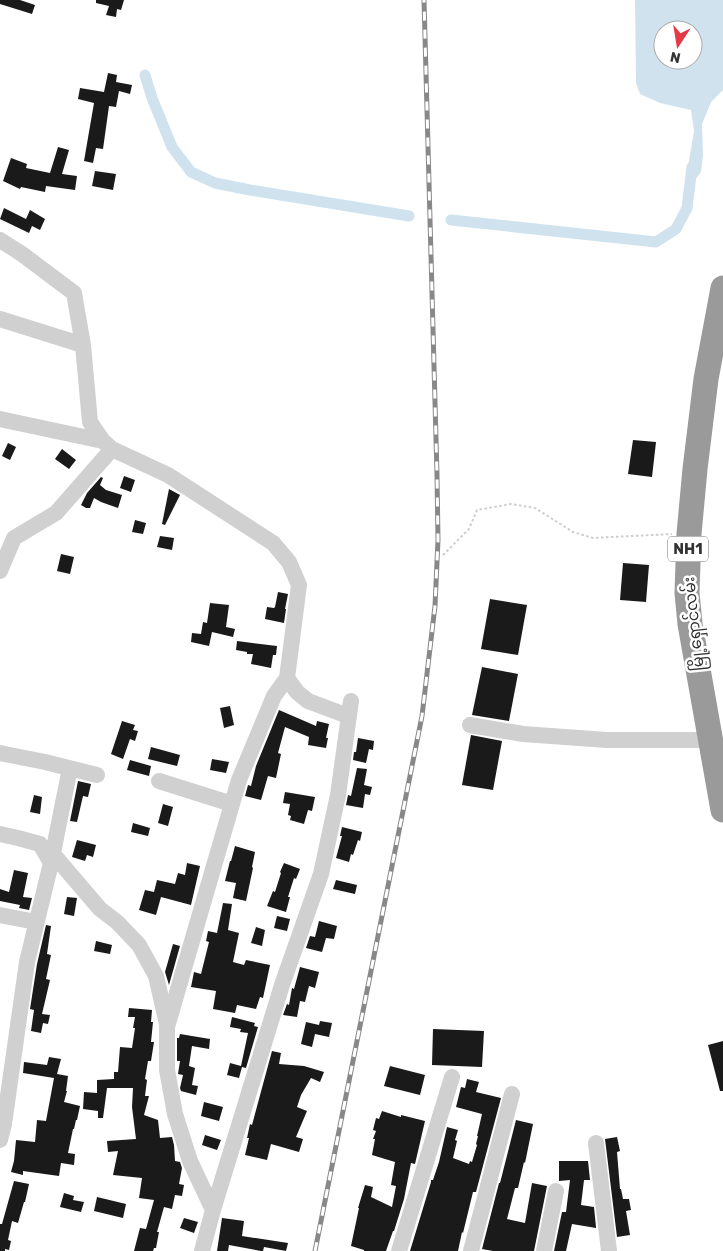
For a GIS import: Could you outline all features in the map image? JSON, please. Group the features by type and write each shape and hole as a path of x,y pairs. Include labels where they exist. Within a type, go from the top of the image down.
{"highway":[{"name":"မြို့ရှောင်လမ်း","path":"723,288 706,379 695,469 689,534 687,593 690,624 723,810"}],"street":[{"path":"0,240 74,293 83,345 90,422 107,445"},
{"path":"0,320 83,345"},
{"path":"0,419 107,445 168,475 273,543 289,562 299,585 287,678 274,696 239,780 167,1026"},
{"path":"0,571 5,546 14,538 56,513 107,445"},
{"path":"202,1251 282,985 321,874 338,795 349,708 308,701 297,692 287,678"},
{"path":"470,725 523,734 607,740 710,740"},
{"path":"0,753 96,775"},
{"path":"0,1140 28,962 70,768"},
{"path":"159,781 232,804"},
{"path":"0,834 40,844 100,909 117,922 139,945 156,976 167,1026 166,1070 176,1114 190,1161 213,1210"},
{"path":"0,915 36,922"},
{"path":"399,1251 452,1077"},
{"path":"471,1251 512,1094"},
{"path":"596,1143 609,1251"},
{"path":"544,1251 556,1191"}],"path":[{"path":"443,555 469,529 477,510 511,504 535,508 573,532 593,538 689,534"}],"water":[{"path":"635,0 723,0 723,90 711,102 702,124 703,155 701,172 693,182 686,179 694,131 691,110 660,103 640,94 636,83"}],"building":[{"path":"0,0 20,0 35,5 32,14 0,4"},
{"path":"96,0 124,0 121,10 117,9 116,17 106,15 109,6 96,3"},
{"path":"108,73 117,75 116,82 132,85 130,94 119,91 116,107 109,106 103,149 96,148 93,163 84,161 94,103 78,99 80,88 104,92"},
{"path":"58,147 69,150 62,174 77,176 75,190 46,186 45,192 21,187 20,189 3,181 11,158 27,164 26,168 50,173"},
{"path":"95,171 116,174 113,190 92,186"},
{"path":"4,208 26,219 30,210 45,219 40,230 32,226 29,233 0,219"},
{"path":"633,440 656,442 652,477 628,474"},
{"path":"8,443 16,447 10,460 2,456"},
{"path":"62,449 76,460 69,469 55,459"},
{"path":"124,476 135,480 131,492 120,488"},
{"path":"101,477 103,478 100,485 106,490 122,495 118,508 94,498 90,508 81,505 87,493"},
{"path":"169,489 180,495 165,525 162,524"},
{"path":"135,520 146,523 143,534 132,532"},
{"path":"160,536 174,538 172,550 157,547"},
{"path":"61,554 74,557 70,574 57,571"},
{"path":"623,563 649,565 646,602 620,600"},
{"path":"278,592 288,594 284,623 265,619 267,607 275,607"},
{"path":"490,599 527,605 518,655 481,649"},
{"path":"210,603 229,605 226,627 235,629 233,637 212,632 209,646 191,642 192,633 201,634 203,622 207,623"},
{"path":"237,641 277,646 271,668 251,664 253,654 236,650"},
{"path":"482,667 518,674 509,721 472,715"},
{"path":"230,706 234,725 224,728 220,708"},
{"path":"279,710 316,726 317,721 329,724 326,748 308,745 309,737 285,727 278,753 281,754 276,778 268,776 261,800 245,796 248,785 251,786 256,766"},
{"path":"122,721 135,725 133,730 138,731 135,741 130,739 123,759 111,754"},
{"path":"471,735 502,741 493,790 462,785"},
{"path":"358,738 374,741 373,750 369,749 366,763 353,760"},
{"path":"151,747 180,755 177,766 148,759"},
{"path":"212,759 229,762 226,773 210,770"},
{"path":"130,760 151,766 149,776 127,770"},
{"path":"357,768 367,769 364,785 372,787 370,795 365,794 363,808 346,805 348,795 351,796"},
{"path":"78,781 91,784 88,797 83,796 77,822 70,821"},
{"path":"285,792 315,797 312,811 308,810 304,824 290,820 291,816 288,815 290,804 283,803"},
{"path":"34,795 42,797 40,814 30,812"},
{"path":"163,804 173,807 168,826 158,823"},
{"path":"133,823 150,828 148,836 131,832"},
{"path":"342,827 362,832 360,841 358,840 349,862 336,858 342,836 340,836"},
{"path":"77,840 96,845 93,857 87,855 85,861 72,857"},
{"path":"235,846 255,852 246,901 233,898 236,883 225,881"},
{"path":"187,863 200,866 191,905 161,897 156,915 139,910 145,890 154,892 157,880 175,884 178,873 185,875"},
{"path":"284,863 300,869 296,879 294,878 286,912 267,906 273,891 275,892"},
{"path":"14,870 28,873 23,897 32,898 29,910 19,908 20,905 0,901 0,889 9,892"},
{"path":"336,880 357,885 355,894 333,889"},
{"path":"67,897 77,898 74,916 64,914"},
{"path":"223,903 232,904 228,930 239,933 233,962 244,965 246,960 270,965 263,998 260,997 256,1009 237,1005 235,1013 213,1009 216,991 191,987 194,972 201,974 209,942 206,941 208,931 217,933"},
{"path":"277,916 290,919 287,931 274,928"},
{"path":"319,921 337,926 334,939 326,938 322,952 306,948 310,936 315,937"},
{"path":"46,925 51,926 47,954 51,955 46,979 50,980 42,1014 50,1015 48,1024 43,1023 41,1033 31,1031 34,1010 30,1009 37,964"},
{"path":"256,927 265,930 262,946 251,943"},
{"path":"96,941 112,945 110,954 94,951"},
{"path":"173,944 180,946 169,985 165,972"},
{"path":"300,967 319,972 315,988 309,986 305,1002 300,1001 297,1017 283,1015 287,1004 289,1005 292,988 294,989"},
{"path":"129,1008 152,1010 151,1042 154,1042 151,1061 148,1061 145,1079 147,1080 145,1096 149,1096 144,1115 158,1120 160,1138 172,1137 175,1161 180,1162 182,1168 179,1184 184,1185 182,1196 175,1195 172,1209 164,1207 157,1232 159,1232 156,1248 153,1251 134,1251 140,1228 146,1229 154,1200 139,1198 142,1178 113,1175 118,1151 108,1152 107,1141 136,1139 132,1107 133,1088 107,1088 103,1118 98,1118 98,1111 83,1109 84,1092 97,1093 97,1080 114,1079 114,1072 118,1072 120,1047 132,1048 135,1017 128,1017"},
{"path":"232,1017 255,1023 254,1026 258,1027 246,1068 242,1067 239,1078 227,1075 230,1063 241,1066 248,1033 240,1032 241,1029 230,1027"},
{"path":"320,1021 332,1023 329,1037 315,1034 312,1047 301,1044 306,1022 319,1025"},
{"path":"433,1029 484,1031 482,1067 432,1065"},
{"path":"180,1034 210,1039 209,1049 192,1046 189,1066 195,1068 192,1085 198,1086 196,1095 181,1091 180,1088 183,1075 178,1074 180,1061 177,1061 177,1038 179,1038"},
{"path":"723,1041 723,1091 720,1091 708,1045"},
{"path":"272,1051 281,1053 279,1064 304,1066 324,1072 320,1082 311,1078 301,1095 297,1107 307,1111 296,1137 303,1139 299,1152 271,1144 267,1160 245,1155 250,1124 252,1125"},
{"path":"49,1057 61,1059 57,1074 68,1076 64,1102 80,1106 68,1153 75,1154 74,1165 61,1163 59,1176 23,1171 23,1175 11,1172 16,1140 35,1142 37,1120 46,1121 54,1078 23,1073 24,1062 47,1065"},
{"path":"390,1066 425,1075 420,1095 384,1086"},
{"path":"467,1079 479,1082 476,1092 501,1098 476,1192 473,1192 458,1251 410,1251 431,1180 433,1180 439,1162 447,1127 458,1130 453,1158 469,1164 470,1161 472,1162 482,1114 456,1107 461,1087 465,1088"},
{"path":"204,1102 223,1107 219,1121 201,1116"},
{"path":"382,1111 401,1117 401,1115 425,1121 415,1164 411,1163 404,1199 386,1251 364,1251 351,1246 358,1208 365,1185 373,1187 371,1197 392,1207 396,1186 391,1185 395,1162 372,1155 375,1139 373,1139 376,1131 373,1130 376,1118 379,1119"},
{"path":"516,1120 533,1124 525,1163 518,1188 515,1188 507,1219 525,1223 532,1183 547,1186 534,1251 493,1251 482,1249 500,1183"},
{"path":"205,1135 221,1140 217,1150 202,1145"},
{"path":"617,1137 620,1151 617,1152 620,1189 623,1199 629,1199 631,1210 626,1211 630,1235 617,1237 605,1139"},
{"path":"559,1161 588,1161 590,1180 584,1180 581,1205 594,1207 596,1227 572,1224 566,1251 554,1251 562,1212 566,1212 570,1180 559,1181"},
{"path":"14,1181 29,1184 18,1223 12,1221 8,1240 11,1241 9,1250 0,1251 0,1224 2,1224"},
{"path":"64,1193 74,1196 73,1200 84,1202 81,1212 60,1207"},
{"path":"97,1197 126,1204 123,1218 94,1211"},
{"path":"184,1218 198,1222 194,1233 180,1228"},
{"path":"222,1218 244,1221 242,1236 288,1243 286,1251 264,1247 263,1251 261,1251 229,1245 228,1251 217,1251"}],"waterway":[{"path":"145,75 152,98 172,147 191,172 215,183 409,216"},
{"path":"451,220 656,242 676,229 687,208 692,167"}],"railway":[{"path":"315,1251 422,716 435,606 438,540 437,475 424,0"}]}
